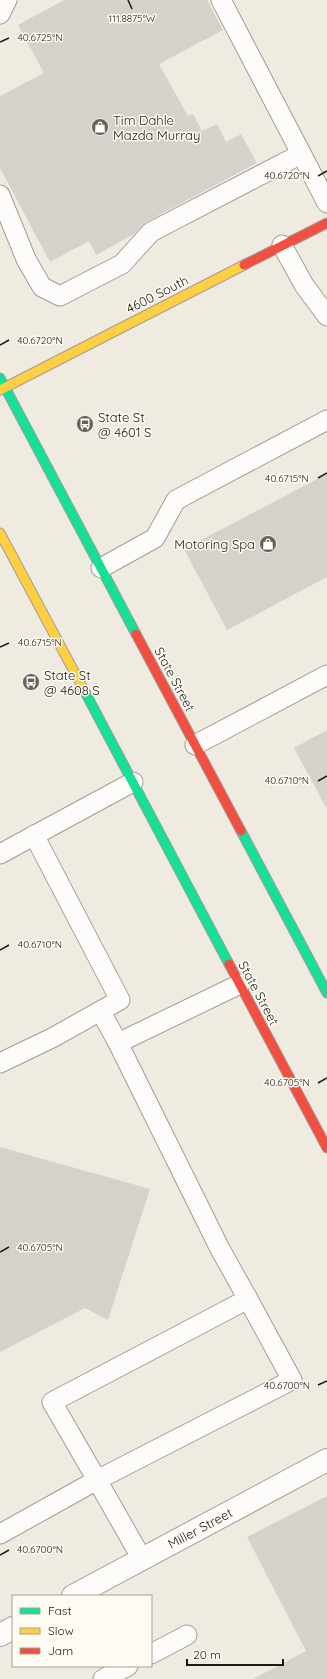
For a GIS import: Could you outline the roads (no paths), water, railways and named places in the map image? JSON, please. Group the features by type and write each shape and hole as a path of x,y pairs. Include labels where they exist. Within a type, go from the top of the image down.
{"main road":[{"name":"4600 South","path":"3,389 327,223"},
{"name":"State Street","path":"0,378 3,389 102,568 327,993"},
{"name":"State Street","path":"0,533 327,1148"}],"street":[{"name":"Miller Street","path":"75,1595 327,1460"},
{"path":"0,1635 12,1629"}],"lane":[{"path":"0,14 7,0"},
{"path":"221,0 327,203"},
{"path":"0,195 26,260 42,287 60,296 122,264 151,232 301,154"},
{"path":"282,245 304,285 327,316"},
{"path":"102,568 155,538 176,500 327,420"},
{"path":"195,746 327,675"},
{"path":"0,854 133,782"},
{"path":"0,1063 101,1012 120,1000 34,836"},
{"path":"118,1043 240,984"},
{"path":"0,1534 97,1480 292,1380 220,1249 118,1043 101,1012"},
{"path":"142,1559 52,1402 248,1299"},
{"path":"152,1653 187,1635"},
{"path":"103,1679 126,1667"}],"place":[{"name":"Tim Dahle Mazda Murray","path":"100,127"},
{"name":"State St @ 4601 S","path":"85,424"},
{"name":"Motoring Spa","path":"268,544"},
{"name":"State St @ 4608 S","path":"31,682"}]}
